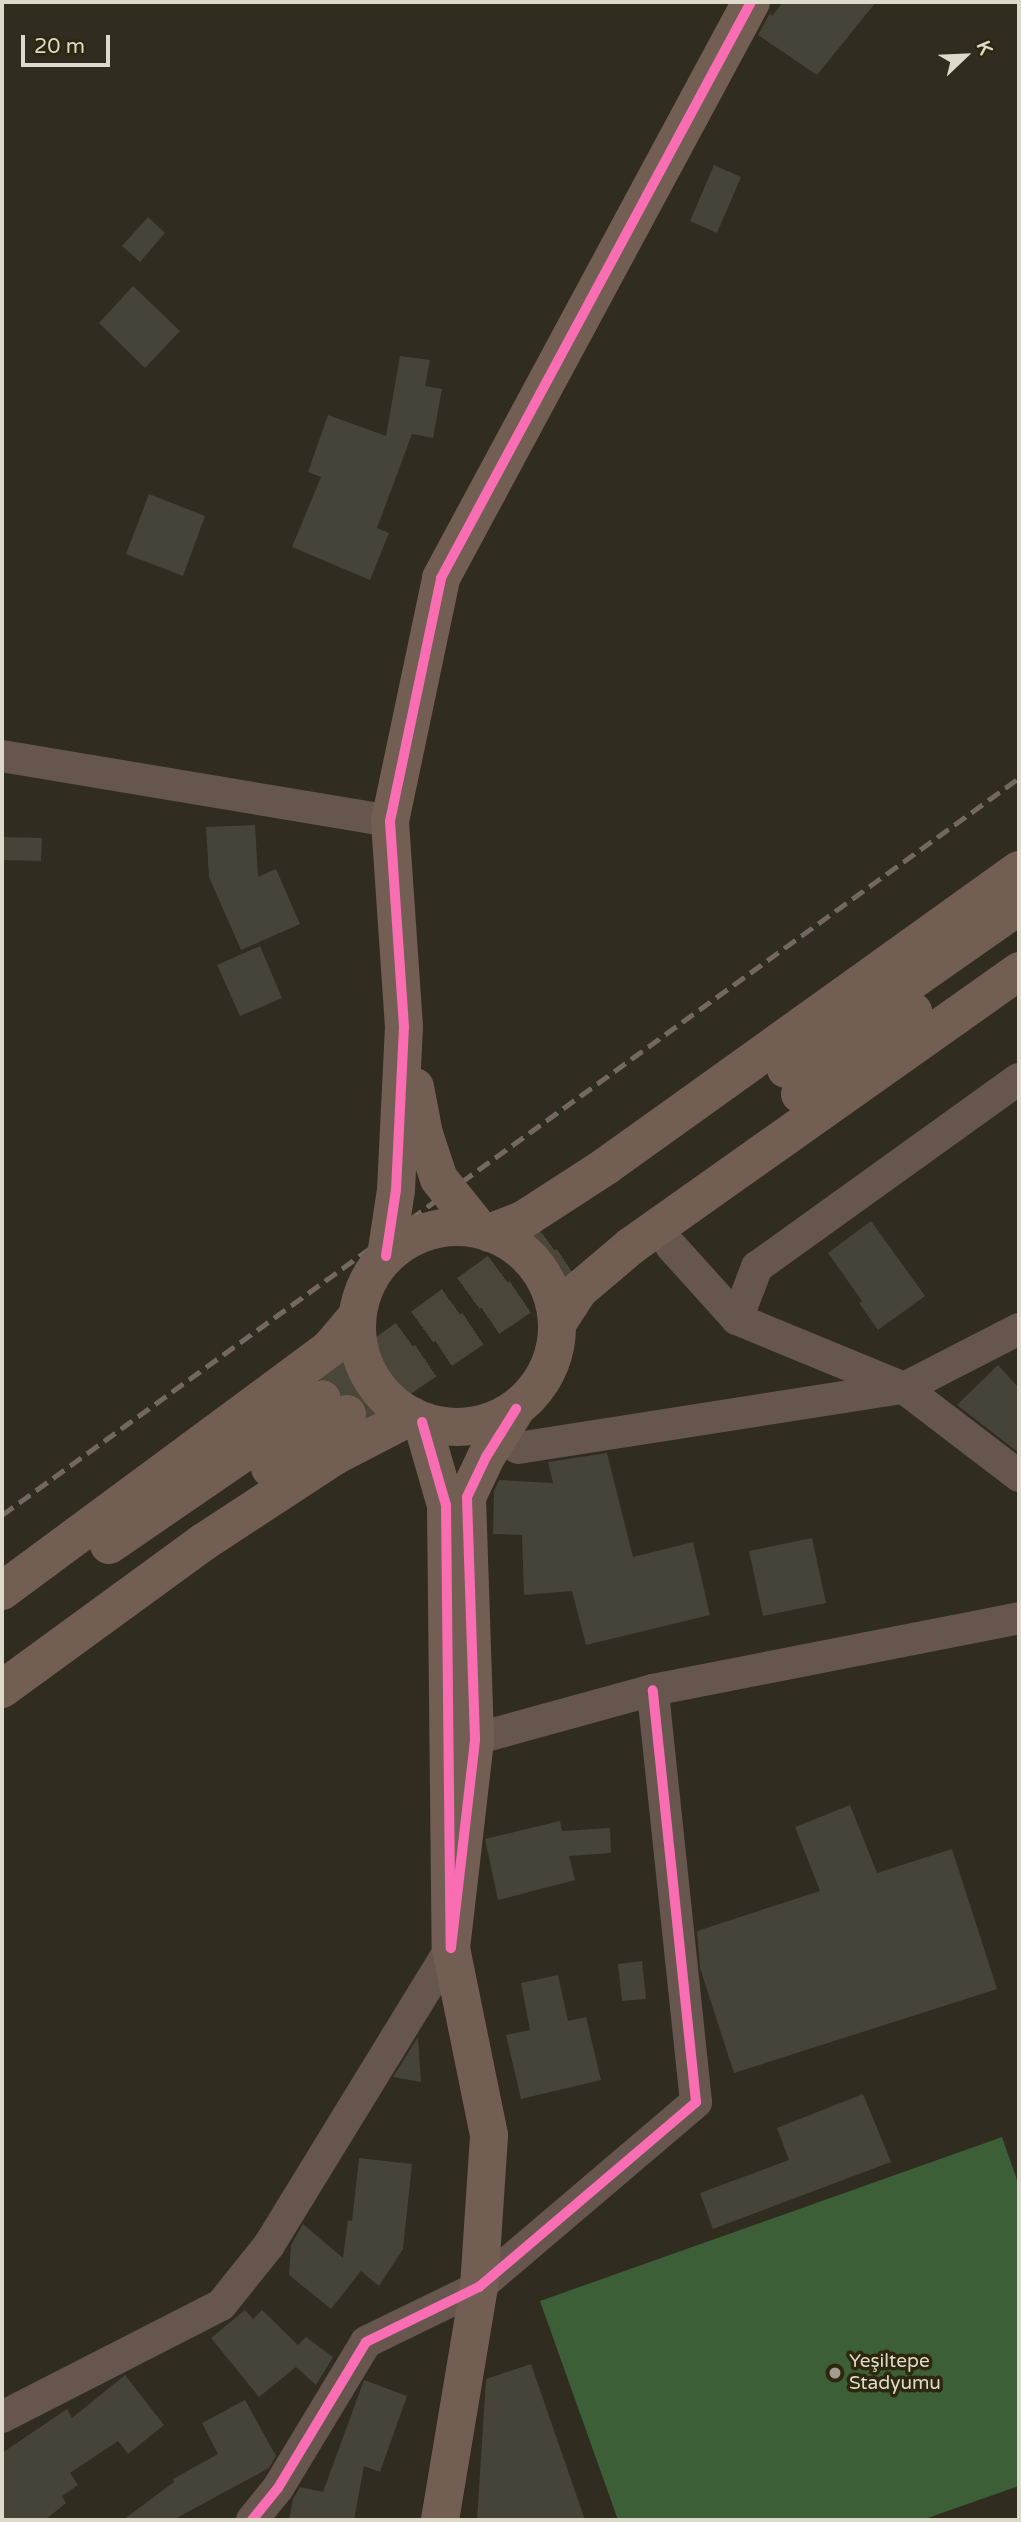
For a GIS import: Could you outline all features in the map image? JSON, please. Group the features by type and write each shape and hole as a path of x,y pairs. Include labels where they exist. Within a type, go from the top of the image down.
{"main road":[{"path":"386,1256 396,1190 404,1027 390,821 441,578 751,2"},
{"path":"484,1231 523,1220 606,1166 1019,870"},
{"path":"1019,906 563,1247 1019,935"},
{"path":"557,1324 579,1290 631,1246 1019,971"},
{"path":"404,1027 424,1134 439,1179 484,1231"},
{"path":"440,2520 479,2287 489,2135 451,1948 467,1497 486,1457 516,1409 539,1386 553,1357 557,1324 551,1292 535,1264 510,1242 484,1231 445,1227 413,1237 386,1256 366,1283 357,1316 359,1349 372,1380 394,1406 417,1419 454,1428 487,1424 516,1409"},
{"path":"2,1591 330,1348 357,1316"},
{"path":"2,1621 339,1404 2,1661"},
{"path":"2,1689 202,1543 335,1456 417,1419"},
{"path":"417,1419 446,1505 460,1671 475,1739 451,1948"}],"street":[{"path":"2,756 390,821"},
{"path":"737,1319 757,1267 1019,1079"},
{"path":"671,1246 737,1319 904,1388 1019,1476"},
{"path":"518,1448 832,1396 904,1388 1019,1329"},
{"path":"475,1739 653,1690 1019,1618"},
{"path":"252,2520 278,2488 366,2342 479,2287 696,2102 653,1690"},
{"path":"2,2417 221,2305 269,2245 451,1948"}],"green space":[{"path":"1002,2137 1019,2186 1019,2486 922,2520 618,2520 540,2301"}],"building":[{"path":"783,2 876,2 817,75 758,35 770,13 772,16"},
{"path":"714,165 741,177 717,233 690,221"},
{"path":"148,217 165,233 140,262 122,246"},
{"path":"133,286 180,331 145,368 99,323"},
{"path":"400,356 430,360 425,386 442,389 433,438 412,434 377,528 389,533 370,580 292,547 321,477 308,472 328,415 386,436"},
{"path":"149,494 205,516 183,576 126,554"},
{"path":"255,825 258,877 276,869 300,924 241,950 209,877 206,827"},
{"path":"2,837 42,838 41,861 2,860"},
{"path":"260,946 282,998 240,1016 217,965"},
{"path":"871,1221 925,1296 878,1330 859,1303 862,1301 828,1253"},
{"path":"998,1365 1019,1388 1019,1453 957,1405"},
{"path":"607,1453 633,1557 693,1542 710,1615 586,1645 572,1591 524,1595 522,1535 493,1534 494,1491 499,1480 553,1483 548,1462"},
{"path":"812,1538 826,1603 763,1616 749,1551"},
{"path":"850,1805 877,1873 952,1849 997,1989 734,2073 700,1968 697,1931 820,1891 795,1827"},
{"path":"560,1821 562,1831 610,1828 611,1853 569,1856 575,1880 498,1900 485,1839"},
{"path":"642,1961 646,1999 622,2001 618,1964"},
{"path":"558,1975 568,2021 586,2017 601,2080 521,2099 506,2035 530,2030 521,1983"},
{"path":"418,2037 421,2082 393,2077"},
{"path":"863,2094 891,2162 713,2229 700,2193 789,2160 777,2128"},
{"path":"359,2158 412,2164 403,2249 379,2286 361,2271 331,2309 289,2275 291,2245 303,2224 343,2258 348,2220 352,2221"},
{"path":"245,2310 253,2319 262,2310 298,2345 306,2337 333,2357 316,2385 296,2367 259,2397 211,2338"},
{"path":"531,2364 585,2520 477,2520 486,2379"},
{"path":"125,2375 164,2425 128,2454 118,2441 70,2473 78,2485 62,2496 66,2503 45,2520 2,2520 2,2453 67,2409 72,2418"},
{"path":"364,2380 407,2396 380,2472 364,2466 354,2520 289,2520 293,2499 300,2487 323,2492"},
{"path":"245,2400 276,2456 269,2468 173,2520 123,2520 174,2482 173,2479 218,2454 202,2423"}],"tunnel":[{"path":"330,1394 553,1232"},
{"path":"347,1414 573,1261"}],"railway":[{"path":"2,1515 1019,778"}],"cycle path":[{"path":"386,1256 396,1190 404,1027 390,821 441,578 751,2"},
{"path":"422,1422 446,1505 451,1948 475,1739 467,1497 486,1457 516,1409"},
{"path":"252,2520 278,2488 366,2342 479,2287 696,2102 653,1690"}],"place":[{"name":"Yeşiltepe Stadyumu","path":"835,2373"}]}
